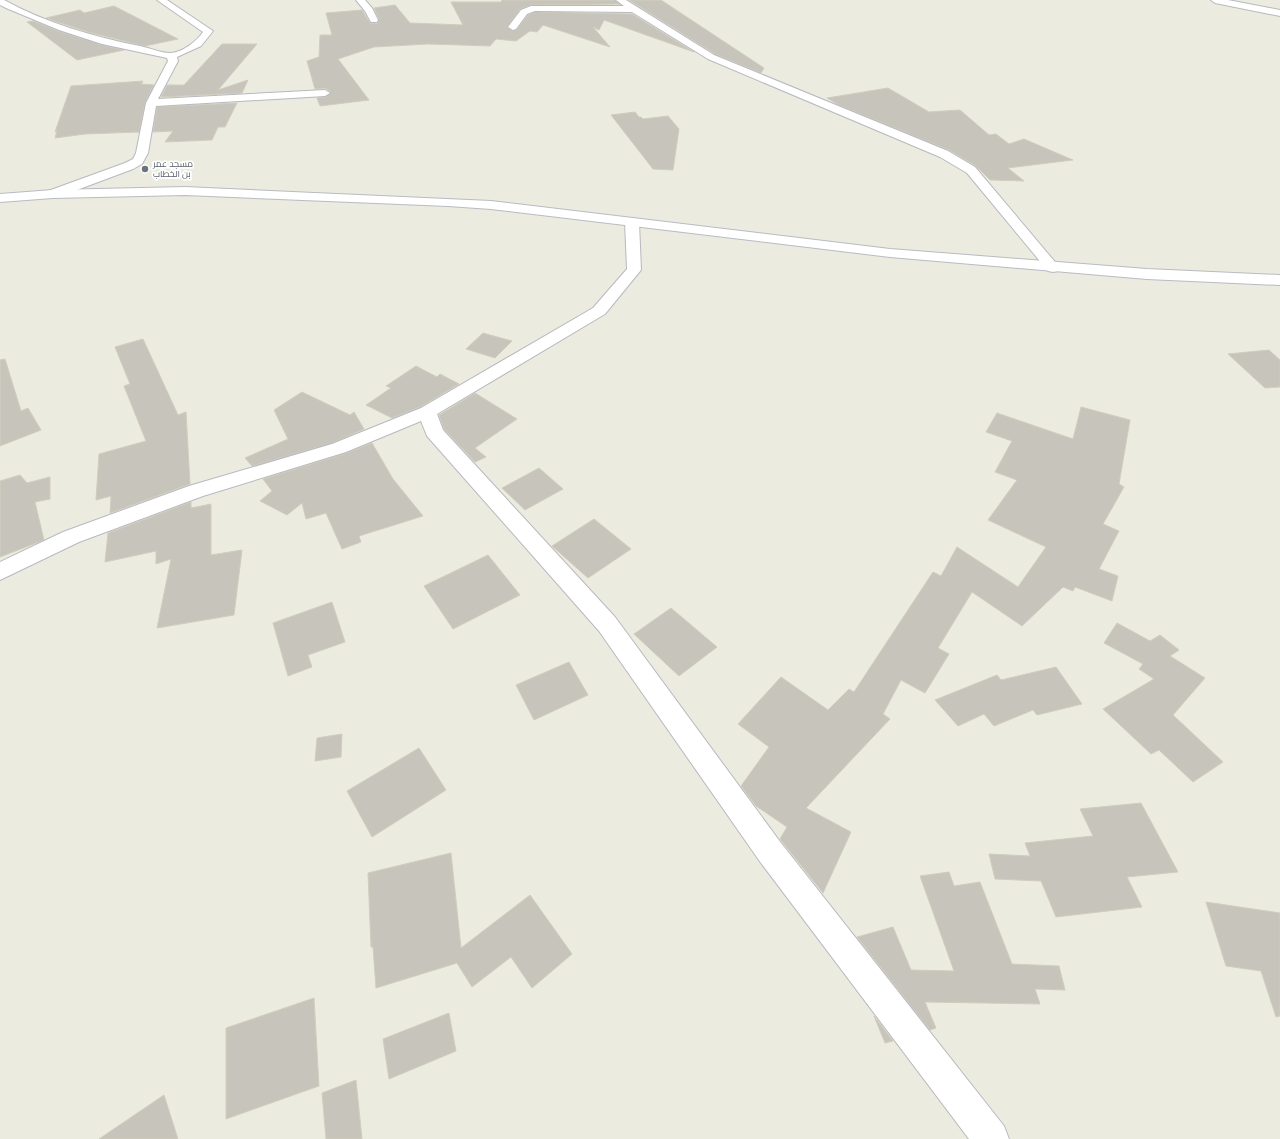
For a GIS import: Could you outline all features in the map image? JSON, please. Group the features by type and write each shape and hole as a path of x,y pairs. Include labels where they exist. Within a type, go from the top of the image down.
{"street":[{"path":"0,1 62,28 106,42 172,56 190,50 202,41 208,31 161,0"},
{"path":"360,0 370,10 374,20"},
{"path":"620,0 711,56 944,154 971,170 1053,268"},
{"path":"1215,0 1280,13"},
{"path":"0,13 14,8"},
{"path":"513,27 524,12 534,8 635,9"},
{"path":"53,194 129,166 138,161 142,154 151,103 173,61 172,56"},
{"path":"151,103 325,93"},
{"path":"0,198 53,194 185,191 490,204 890,253 1053,268 1280,280"},
{"path":"0,572 71,537 196,490 339,448 427,412 599,311 634,270 632,222"},
{"path":"427,412 434,432 607,624 771,853 991,1139"}],"building":[{"path":"502,0 615,0 620,4 530,5 520,9 507,27 512,31 516,30 528,15 535,12 632,14 694,52 604,20 599,30 593,27 610,47 543,25 537,32 530,31 516,41 496,39 490,46 428,44 374,47 338,59 369,100 320,106 317,98 326,97 331,92 325,88 315,89 307,61 319,57 320,35 332,35 326,13 362,10 370,23 377,24 379,19 374,8 395,5 410,23 463,25 451,2 501,2"},
{"path":"629,0 661,0 764,68 761,73 715,54"},
{"path":"114,6 178,39 145,46 88,32 46,18 80,10 84,13"},
{"path":"33,21 58,31 102,45 124,50 77,60 27,22"},
{"path":"222,44 257,44 218,90 248,80 242,93 161,97 167,85 184,85"},
{"path":"143,81 141,84 154,85 145,103 139,132 85,134 55,138 57,131 55,132 71,86"},
{"path":"888,88 929,112 960,110 989,135 996,134 1009,144 1024,139 1073,160 1008,168 1024,181 990,180 976,166 949,150 839,105 827,98"},
{"path":"237,103 225,127 218,127 212,140 165,142 173,131 153,132 157,107"},
{"path":"635,112 643,119 668,116 679,129 673,170 653,169 611,115"},
{"path":"483,333 512,341 495,358 466,349"},
{"path":"143,339 178,415 186,412 190,484 110,513 111,496 96,500 99,454 146,441 124,386 130,384 115,347"},
{"path":"1269,350 1280,360 1280,387 1265,388 1228,354"},
{"path":"5,359 21,411 28,408 41,430 0,446 0,360"},
{"path":"416,366 437,377 440,374 459,384 420,407 392,418 366,405 391,388 386,386"},
{"path":"302,392 350,415 354,412 364,429 332,443 252,466 245,458 288,439 274,410"},
{"path":"475,393 517,419 475,448 486,457 475,462 444,429 439,415"},
{"path":"1081,407 1130,420 1119,484 1124,487 1103,524 1119,531 1099,569 1118,576 1112,601 1075,587 1073,591 1063,587 1022,626 972,592 938,648 949,654 925,693 901,680 883,714 890,719 806,808 851,832 823,893 780,839 787,827 756,806 741,786 769,747 738,724 781,677 828,710 849,689 854,692 933,572 941,576 957,547 1018,587 1046,547 988,520 1017,480 995,472 1012,441 986,432 997,413 1073,439"},
{"path":"372,443 393,479 423,516 359,536 361,542 342,549 326,513 306,519 302,503 287,515 260,501 272,491 263,479 347,453"},
{"path":"539,468 563,489 525,510 502,488"},
{"path":"20,475 27,483 50,477 50,499 35,502 44,540 0,557 0,481"},
{"path":"191,502 191,508 211,504 211,555 242,550 234,615 157,628 171,559 156,564 156,551 105,562 108,533"},
{"path":"594,519 631,549 588,578 552,546"},
{"path":"488,555 520,595 453,629 424,586"},
{"path":"332,602 345,642 308,655 312,667 288,676 273,623"},
{"path":"671,608 717,647 679,676 634,634"},
{"path":"1117,623 1150,641 1160,635 1179,650 1170,656 1205,678 1173,715 1223,762 1193,782 1159,750 1151,754 1103,709 1154,679 1139,669 1143,664 1104,643"},
{"path":"569,662 588,695 534,720 516,685"},
{"path":"1056,667 1082,704 1037,715 1033,710 994,726 984,714 958,726 935,700 997,675 1001,680"},
{"path":"342,734 341,757 315,761 317,738"},
{"path":"419,748 446,790 372,837 347,791"},
{"path":"1141,803 1178,872 1127,877 1142,907 1056,917 1041,881 995,879 989,854 1030,856 1025,843 1093,836 1080,809"},
{"path":"451,853 461,948 530,895 572,954 532,988 511,957 472,987 457,963 376,988 373,947 371,947 368,873"},
{"path":"949,872 954,886 980,882 1012,964 1059,966 1065,990 1035,989 1040,1004 925,1002 936,1028 930,1030 857,937 893,927 911,970 954,971 920,876"},
{"path":"1206,902 1280,913 1280,1016 1276,1017 1261,971 1226,966"},
{"path":"314,998 319,1086 226,1119 226,1028"},
{"path":"449,1013 456,1051 389,1079 383,1039"},
{"path":"874,1016 893,1041 885,1043"},
{"path":"356,1080 362,1139 326,1139 322,1093"},
{"path":"164,1095 178,1139 99,1139"}],"place":[{"name":"مسجد عمر بن الخطاب","path":"145,169"}]}
